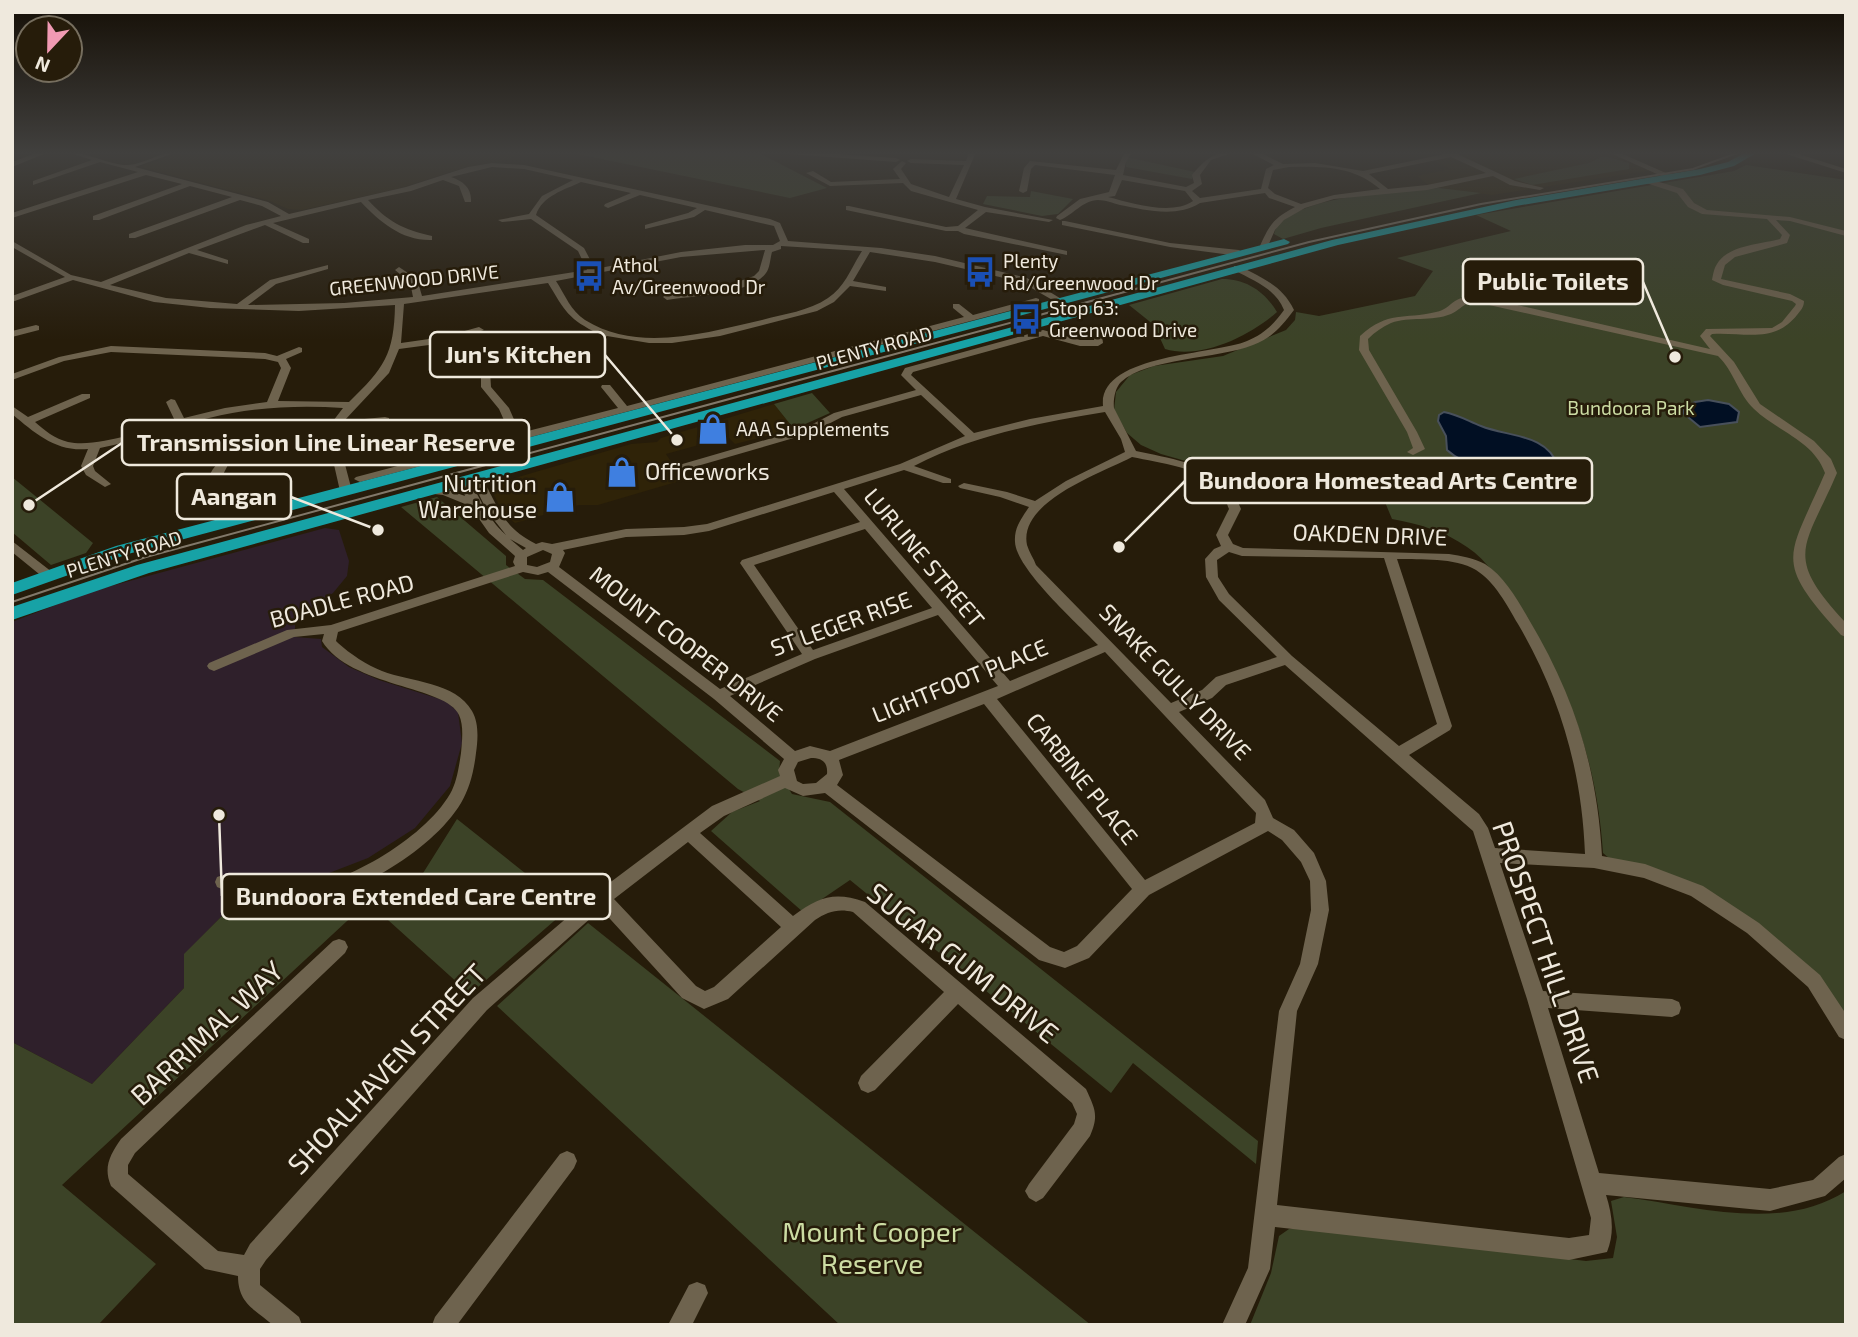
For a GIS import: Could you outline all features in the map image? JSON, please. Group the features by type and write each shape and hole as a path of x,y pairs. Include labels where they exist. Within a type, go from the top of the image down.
{"highway":[{"name":"PLENTY ROAD","path":"12,614 119,576 1237,268 1459,214"},
{"name":"PLENTY ROAD","path":"12,589 122,550 346,491 384,477 460,461 706,391 1030,305 1059,300 1296,239"},
{"path":"1214,260 1237,268"},
{"path":"1059,300 1078,313"},
{"path":"460,461 471,480"}],"street":[{"path":"96,218 106,214"},
{"path":"132,236 192,214"},
{"path":"98,283 265,222 294,214"},
{"path":"377,214 398,231 429,238"},
{"path":"648,227 692,214"},
{"path":"667,297 743,284 758,277 764,270 768,251 778,244 777,225 740,214"},
{"path":"879,214 946,229 960,228 977,214"},
{"path":"1016,214 1049,220 1054,224 1069,214"},
{"path":"1262,248 1271,229 1286,214"},
{"path":"1736,214 1803,221 1846,234"},
{"path":"502,220 532,216 581,250 592,272"},
{"path":"1769,217 1786,235 1784,241 1738,252 1727,258 1722,263 1716,280 1741,289 1787,295 1797,298 1801,303 1779,329 1768,332 1724,329 1709,331 1705,336 1710,346 1732,365 1754,404 1814,446 1829,465 1831,473 1797,556 1803,578 1816,598 1846,632"},
{"path":"1063,220 1170,245 1214,260"},
{"path":"265,222 306,241"},
{"path":"960,228 964,232 1064,253"},
{"path":"1271,229 1272,235 1284,242"},
{"name":"GREENWOOD DRIVE","path":"12,243 55,268 98,283 164,301 239,306 333,307 418,299 778,244 867,249 922,256 1012,276 1036,285 1059,300"},
{"path":"1170,245 1239,253"},
{"path":"551,280 574,317 606,333 660,340 710,335 813,309 833,298 847,283 867,249"},
{"path":"190,251 225,262"},
{"path":"239,306 279,279 325,267"},
{"path":"1131,453 1130,443 1113,421 1108,398 1113,383 1125,373 1156,362 1190,359 1223,351 1264,336 1285,321 1289,310 1283,297 1237,268"},
{"path":"399,270 413,278 418,285 418,299"},
{"path":"12,299 73,276"},
{"path":"847,283 883,289"},
{"path":"1413,452 1419,449 1412,432 1364,350 1363,338 1372,328 1389,319 1449,312 1459,303 1471,299 1487,300 1722,354"},
{"path":"346,491 332,439 335,425 385,372 396,347 400,301"},
{"path":"360,479 384,477 517,438 706,391 971,317 1009,307 1030,305"},
{"path":"956,306 971,317"},
{"path":"12,334 36,328"},
{"path":"396,347 444,340 479,330"},
{"path":"586,347 606,333"},
{"path":"972,437 906,375 909,370 1042,333 1080,343 1098,343 1099,337"},
{"path":"12,377 62,359 123,348 280,358 299,350"},
{"path":"272,403 286,371 280,358"},
{"path":"485,372 486,387 504,408 517,438"},
{"path":"606,387 625,410"},
{"path":"683,467 807,431 838,415 923,391"},
{"path":"28,421 86,396"},
{"path":"171,402 181,422"},
{"path":"12,409 60,443 72,446 96,444 181,422 272,403 351,405"},
{"path":"471,480 489,529 522,562 538,571 554,557 582,542 626,533 698,530 904,466 934,450 972,437 1021,423 1110,408"},
{"path":"335,425 385,420"},
{"path":"96,444 90,456 88,470 105,484"},
{"path":"964,486 1003,494 1034,505 1131,453 1195,469 1221,483 1227,490 1267,487 1367,488"},
{"path":"210,517 211,486 223,463"},
{"path":"904,466 947,481"},
{"path":"479,500 491,481 515,468"},
{"name":"LURLINE STREET","path":"837,488 1007,687"},
{"name":"PROSPECT HILL DRIVE","path":"1227,490 1235,509 1222,536 1228,547 1211,559 1214,583 1224,597 1287,659 1480,828 1602,1218 1600,1244 1569,1249 1267,1215"},
{"path":"429,491 479,500 499,524 523,542 554,557"},
{"name":"SNAKE GULLY DRIVE","path":"1034,505 1021,528 1020,546 1025,559 1259,804 1265,821 1288,835 1308,858 1318,881 1320,910 1309,964 1288,1011 1259,1269 1233,1325"},
{"path":"810,656 746,563 867,524"},
{"path":"12,545 48,575"},
{"name":"OAKDEN DRIVE","path":"1228,547 1242,552 1456,559 1474,563 1489,572 1544,654 1564,699 1579,745 1593,816 1594,861"},
{"path":"522,562 536,548"},
{"path":"1390,555 1445,726 1398,754"},
{"name":"MOUNT COOPER DRIVE","path":"554,557 793,758"},
{"name":"BOADLE ROAD","path":"214,666 292,633 332,629 522,562"},
{"name":"ST LEGER RISE","path":"719,695 810,656 939,610"},
{"path":"223,882 262,897 289,899 353,880 422,836 453,802 459,791 467,766 470,738 466,712 461,705 449,697 371,672 333,648 329,641 332,629"},
{"name":"LIGHTFOOT PLACE","path":"830,757 986,697 1107,646"},
{"path":"1169,710 1206,694 1221,681 1287,659"},
{"name":"CARBINE PLACE","path":"986,697 1143,890"},
{"path":"810,752 830,757 835,762 835,775 827,786 804,791 797,789 787,780 786,770 793,758 810,752"},
{"name":"SHOALHAVEN STREET","path":"249,1267 258,1252 480,1004 602,898 689,833 727,807 787,780"},
{"path":"827,786 1045,954 1065,960 1083,952 1143,890 1261,828 1265,821"},
{"path":"689,833 793,927"},
{"path":"1489,855 1594,861 1645,871 1698,891 1753,928 1814,981 1846,1031"},
{"name":"SUGAR GUM DRIVE","path":"602,898 689,992 704,999 720,993 793,927 829,902 848,902 859,907 1083,1102 1087,1122 1035,1191"},
{"name":"BARRIMAL WAY","path":"249,1267 213,1261 118,1180 117,1163 128,1146 339,947"},
{"path":"868,1083 957,992"},
{"path":"1535,999 1672,1008"},
{"path":"443,1325 568,1161"},
{"path":"1593,1183 1770,1200 1818,1189 1846,1164"},
{"path":"249,1267 249,1290 291,1325"},
{"path":"679,1325 697,1293"}],"shaded area":[{"path":"774,404 794,429 735,444 728,437 666,454 683,480 598,505 579,505 515,523 503,513 492,491 508,480 631,444 657,442 661,438"},
{"path":"325,528 339,530 349,561 347,576 333,593 295,620 295,637 321,639 322,647 349,667 379,680 446,701 458,712 462,743 450,786 415,828 368,858 298,885 255,882 185,954 184,988 92,1084 12,1042 12,622 89,592"}],"green space":[{"path":"1294,214 1383,214 1283,239 1274,234 1283,221"},
{"name":"Bundoora Park","path":"1846,214 1846,1014 1756,922 1610,859 1603,853 1594,786 1577,722 1565,692 1534,633 1505,588 1475,553 1440,532 1392,519 1375,478 1351,478 1352,482 1349,484 1235,484 1203,466 1161,454 1141,445 1127,433 1114,410 1116,392 1130,375 1154,366 1223,356 1286,330 1295,320 1296,312 1319,316 1415,296 1433,271 1397,258 1511,231 1476,215"},
{"path":"1222,279 1239,281 1254,288 1267,298 1277,312 1253,329 1224,344 1179,352 1165,349 1154,325 1129,305"},
{"path":"812,393 830,413 794,429 774,404"},
{"path":"12,477 93,543 86,553 51,565 12,532"},
{"path":"437,497 506,556 506,565 525,579 543,580 780,761 779,773 792,794 830,802 1258,1141 1256,1164 1133,1063 1111,1093 850,880 803,912 711,831 732,812 760,801 738,789 401,507"},
{"path":"457,819 569,908 470,994 388,920 403,905"},
{"path":"370,877 374,896 62,1185 156,1264 98,1325 12,1325 12,1042 92,1084 184,988 184,954 239,899 275,906"},
{"name":"Mount Cooper Reserve","path":"588,923 1091,1325 840,1325 497,1006"},
{"path":"1846,1191 1846,1325 1250,1325 1271,1273 1279,1236 1289,1229 1316,1228 1586,1261 1613,1258 1617,1237 1611,1201 1624,1197 1708,1210 1766,1214 1794,1211 1820,1204"}],"water":[{"path":"1708,400 1729,404 1739,412 1737,422 1700,427 1683,413 1684,409 1695,402"},
{"path":"1444,412 1491,430 1536,442 1553,455 1558,466 1554,472 1537,474 1514,469 1492,459 1488,459 1490,463 1484,464 1461,460 1447,450 1446,436 1438,421 1439,415"}],"tram line":[{"path":"12,602 146,557 1309,242 1434,214"}],"place":[{"name":"Plenty Rd/Greenwood Dr","path":"980,272"},
{"name":"Athol Av/Greenwood Dr","path":"589,276"},
{"name":"Stop 63: Greenwood Drive","path":"1026,319"},
{"name":"Public Toilets","path":"1675,357"},
{"name":"AAA Supplements","path":"713,429"},
{"name":"Jun's Kitchen","path":"677,440"},
{"name":"Officeworks","path":"622,472"},
{"name":"Nutrition Warehouse","path":"560,497"},
{"name":"Transmission Line Linear Reserve","path":"29,505"},
{"name":"Aangan","path":"378,530"},
{"name":"Bundoora Homestead Arts Centre","path":"1119,547"},
{"name":"Bundoora Extended Care Centre","path":"219,815"}]}
